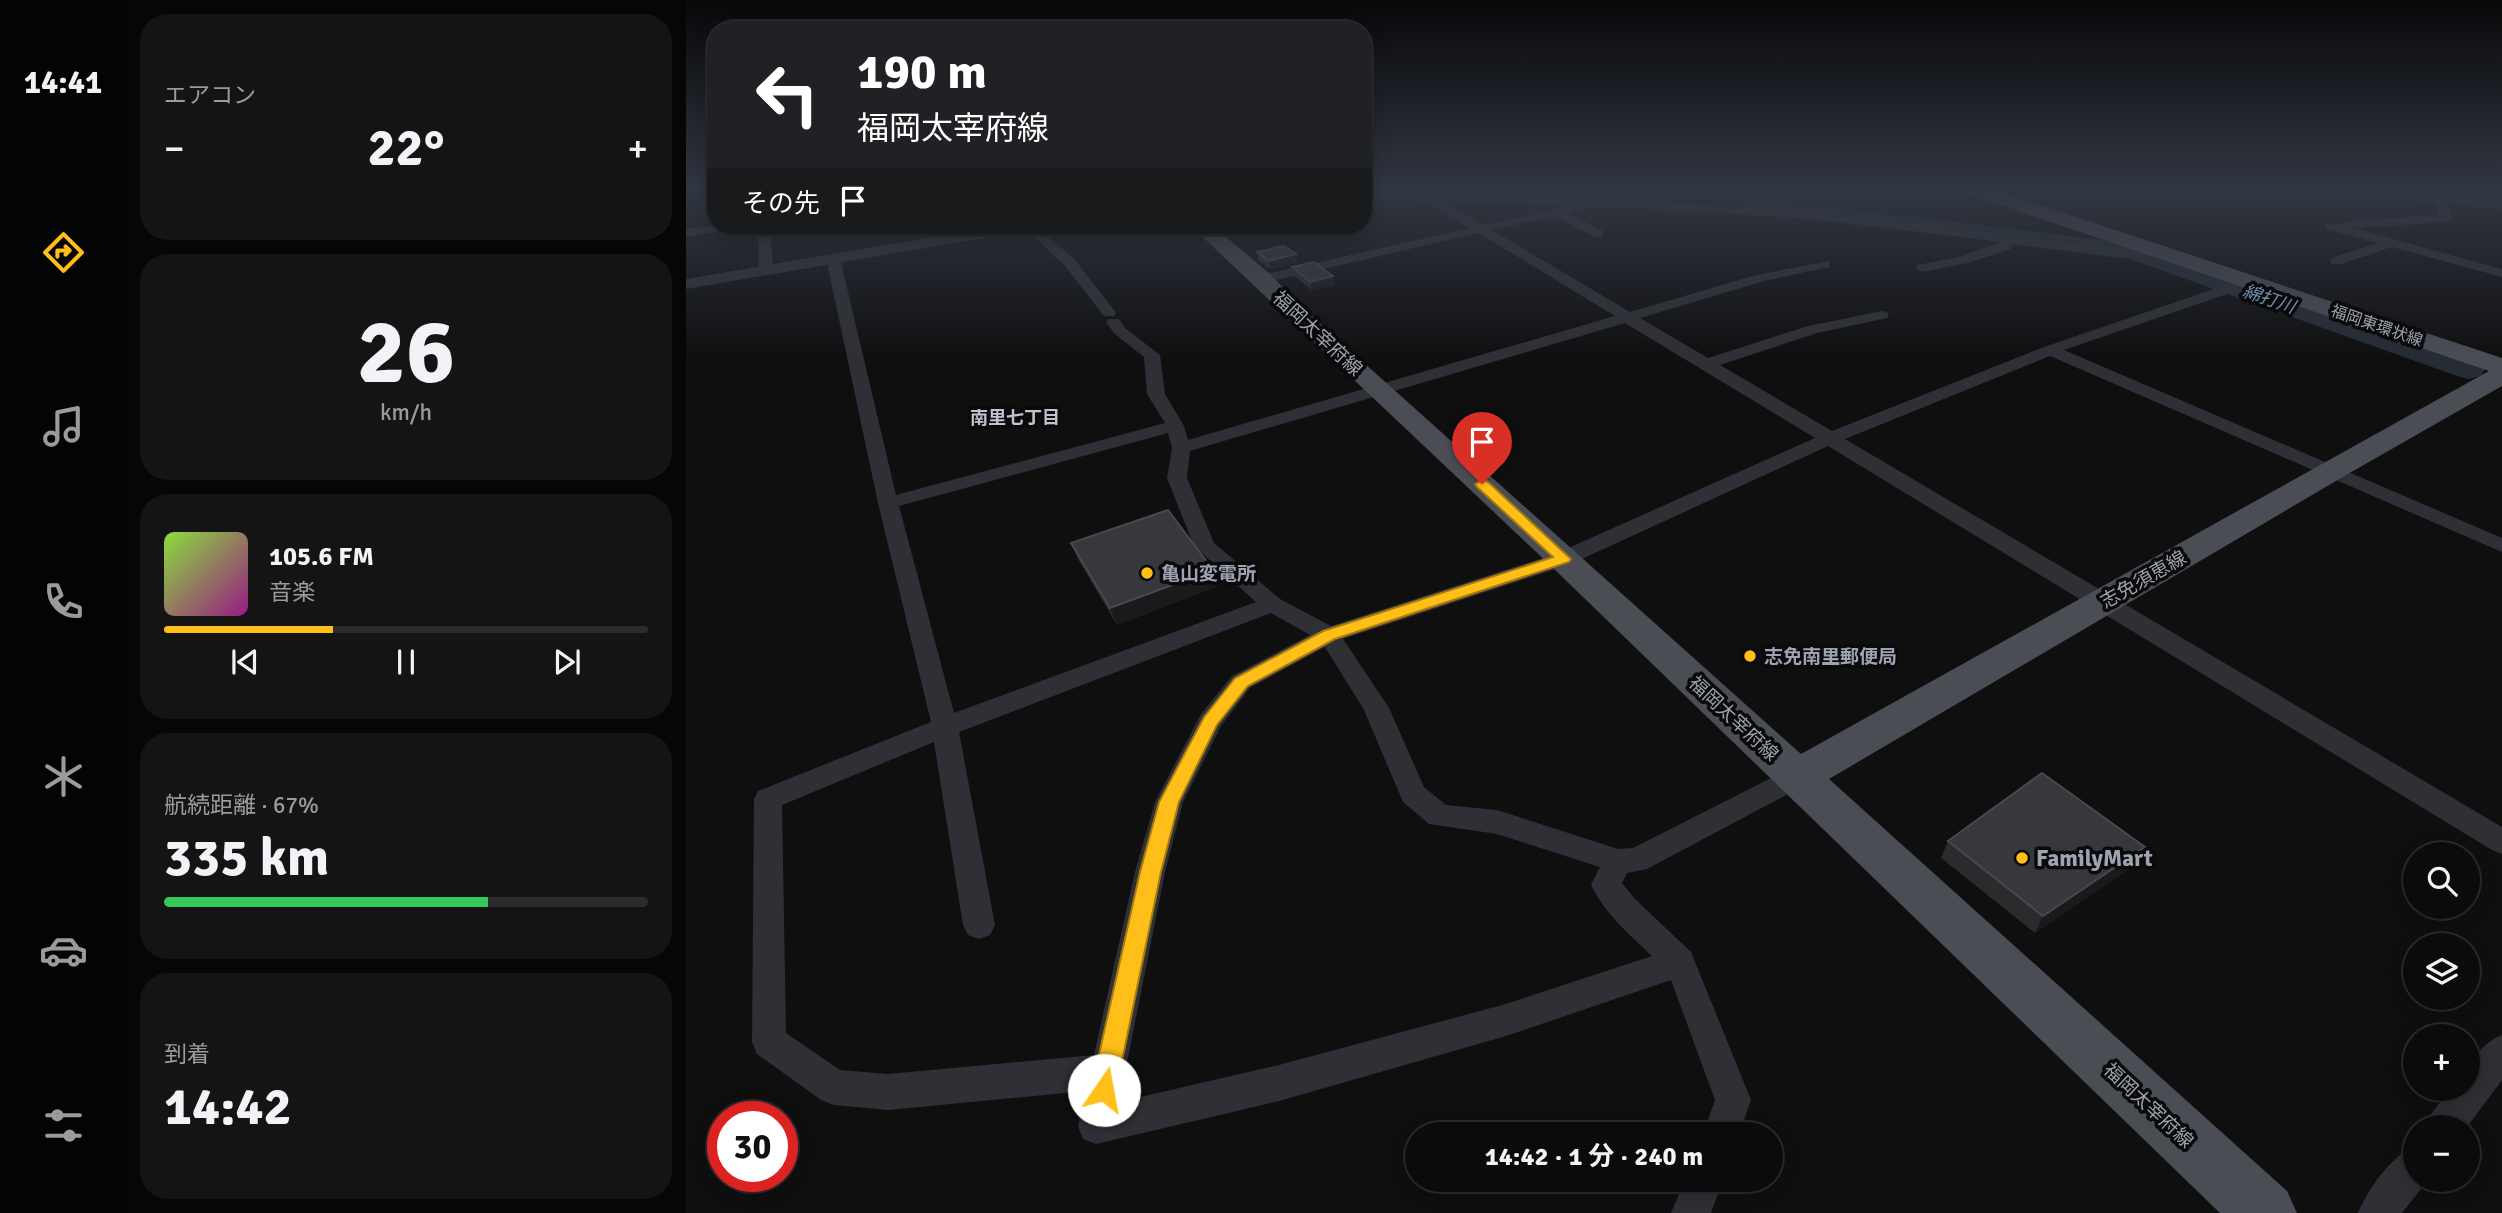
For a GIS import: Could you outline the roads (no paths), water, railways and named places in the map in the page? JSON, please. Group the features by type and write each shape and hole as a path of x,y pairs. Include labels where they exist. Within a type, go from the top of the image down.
{"main road":[{"name":"福岡太宰府線","path":"1224,246 2265,1213"},
{"name":"福岡東環状線","path":"2123,246 2499,378"},
{"name":"福岡東環状線","path":"2185,246 2502,349"},
{"name":"志免須恵線","path":"1797,777 2330,471 2499,378"}],"street":[{"path":"765,246 766,269"},
{"path":"686,284 908,246"},
{"path":"1050,246 1070,263 1120,331 1152,355 1156,394 1175,426 1181,448 1177,478 1205,546 1272,604 1329,635 1376,708 1413,794 1439,816 1497,822 1618,861 1637,860 1797,777"},
{"path":"1262,279 1410,246"},
{"path":"1510,246 2502,842"},
{"path":"1922,268 1962,260 2006,246"},
{"path":"2079,246 2137,251"},
{"path":"2336,261 2383,246"},
{"path":"2401,246 2502,273"},
{"path":"833,258 888,503 945,727 979,925"},
{"path":"1181,448 1627,316 1761,278 1824,264"},
{"path":"2457,277 2480,267"},
{"path":"1680,962 1507,1020 1279,1083 1096,1126 1150,872 1169,802 1210,722 1241,682 1329,635 1563,559 1829,439 2057,348 2237,285"},
{"path":"1707,364 1813,329 1882,315"},
{"path":"2057,348 2502,546"},
{"path":"888,503 1175,426"},
{"path":"1108,1071 888,1092 834,1087 769,1042 768,799 945,727 1272,604"},
{"path":"1618,861 1606,885 1624,909 1680,962 1733,1100 1725,1122"},
{"path":"2453,1115 2502,1052"},
{"path":"2378,1213 2403,1181"},
{"path":"1691,1213 1699,1192"}],"waterway":[{"name":"綿打川","path":"2085,246 2134,252 2469,369"}],"place":[{"name":"亀山変電所","path":"1147,573"},
{"name":"志免南里郵便局","path":"1750,656"},
{"name":"FamilyMart","path":"2022,858"}],"district":[{"name":"南里七丁目","path":"1015,418"}]}
